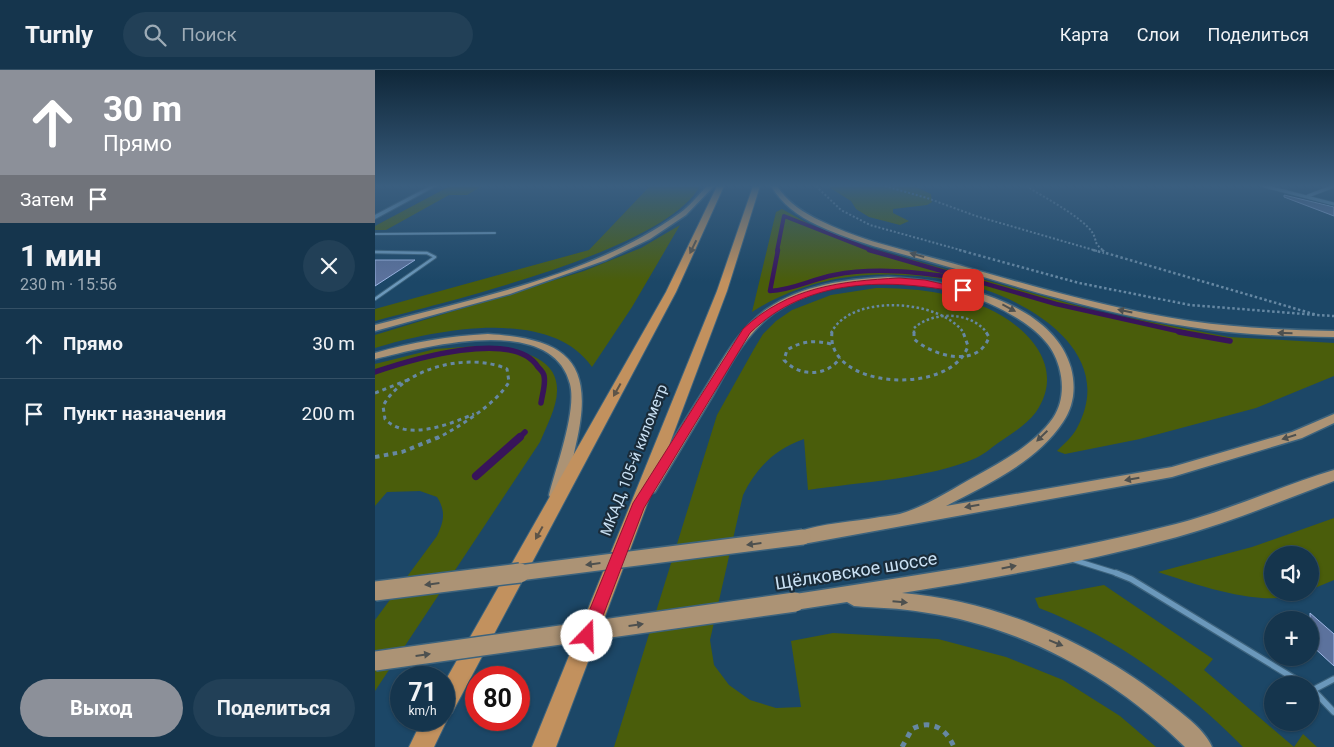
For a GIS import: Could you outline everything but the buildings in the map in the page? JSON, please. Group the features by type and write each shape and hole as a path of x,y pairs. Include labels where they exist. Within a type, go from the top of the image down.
{"highway":[{"path":"455,685 671,292 706,218"},
{"name":"МКАД, 105-й километр","path":"544,747 722,291 746,218"},
{"path":"421,747 429,731"}],"main road":[{"path":"375,328 535,281 632,245 679,218"},
{"path":"810,218 870,242 1107,307 1184,323 1265,332 1334,334"},
{"path":"638,507 736,347 747,331 761,317 780,305 824,288 848,283 899,280 934,284 976,294 1021,314 1039,328 1054,344 1065,362 1069,381 1067,402 1057,422 1039,440 995,472 909,518"},
{"path":"375,356 440,340 487,337 517,339 543,346 567,362 577,385 573,420 553,507"},
{"path":"375,592 803,537 1172,472 1297,435 1334,418"},
{"name":"Щёлковское шоссе","path":"375,662 795,602 1054,558 1245,510 1334,475"},
{"path":"834,596 933,605 1003,622 1063,646 1126,683 1191,736 1201,747"}],"lane":[{"path":"435,233 440,229"},
{"path":"375,234 495,233"},
{"path":"375,252 427,253 435,257 375,299"},
{"path":"1054,558 1077,560 1108,569 1131,579 1290,676"},
{"path":"1319,686 1334,679"},
{"path":"1319,697 1334,712"}],"path":[{"path":"856,218 870,225 1079,283 1190,305 1334,316"},
{"path":"982,218 1317,315"},
{"path":"1075,218 1092,232 1095,244 1106,253"},
{"path":"944,316 908,306 883,306 866,309 851,314 837,325 833,331 831,344 839,358 861,372 903,380 931,376 954,367 964,356 968,346 964,332 944,316 931,318 918,324 914,328 914,339 918,344 933,352 964,356 981,351 986,347 989,336 987,331 967,319 944,316"},
{"path":"831,344 816,341 799,343 787,350 784,360 792,368 808,372 826,370 833,366 839,358"},
{"path":"375,393 440,367 461,362 481,361 501,365 509,375 505,390 487,406 458,421 425,428 398,427 389,424 383,418 382,411 385,403 401,386 415,378"},
{"path":"375,457 396,454 432,442 463,424 474,414"},
{"path":"902,747 904,738 911,728 922,724 934,725 945,731 954,747"}],"green space":[{"path":"391,218 408,218 386,230 375,230 375,226"},
{"path":"620,218 667,218 644,232 601,252 551,270 452,301 375,321 375,309 589,250"},
{"path":"775,218 797,218 818,229 862,246 1104,313 1229,337 1334,343 1334,376 1256,408 1140,439 1065,454 1057,451 1077,428 1086,403 1087,379 1079,358 1066,339 1048,323 1027,309 1005,298 983,289 943,279 901,275 862,276 842,278 805,287 769,302 752,312"},
{"path":"871,218 902,218 909,221 900,225"},
{"path":"680,225 632,307 592,367 573,348 549,336 521,329 459,330 400,341 375,348 375,335 584,271 641,248"},
{"path":"876,288 919,290 947,295 974,303 1002,316 1028,337 1038,350 1045,364 1047,379 1044,395 1036,412 1028,420 986,452 976,458 937,471 893,479 808,490 804,439 793,443 775,454 754,476 743,495 710,640 714,665 729,685 750,700 776,708 801,707 791,641 833,633 938,639 1006,657 1063,680 1120,716 1156,747 614,747 717,415 754,349 763,334 776,321 792,310 831,295"},
{"path":"478,346 515,350 528,354 540,360 549,368 555,378 557,397 540,442 375,691 375,620 437,536 443,512 437,497 420,491 387,492 375,506 375,364 435,349"},
{"path":"1334,518 1334,580 1319,586 1319,546 1264,546 1264,598 1250,597 1211,589 1158,572 1252,547"},
{"path":"1104,585 1213,659 1204,670 1264,721 1264,731 1275,731 1294,747 1243,747 1198,705 1149,667 1096,634 1039,608 1035,598"},
{"path":"1303,734 1317,747 1294,747"}],"waterway":[{"path":"777,251 784,218"},
{"path":"788,218 873,251"},
{"path":"778,250 770,291 787,289 834,275 865,271 912,272 958,278"},
{"path":"869,250 1056,304 1186,333"},
{"path":"1179,332 1230,341"},
{"path":"375,372 461,350 485,348 507,350 526,356 543,372 545,382 541,403"},
{"path":"520,437 525,432"},
{"path":"476,476 520,437"}],"route":[{"path":"587,636 638,507 736,347 747,331 761,317 801,295 848,283 899,280 963,290"}]}
